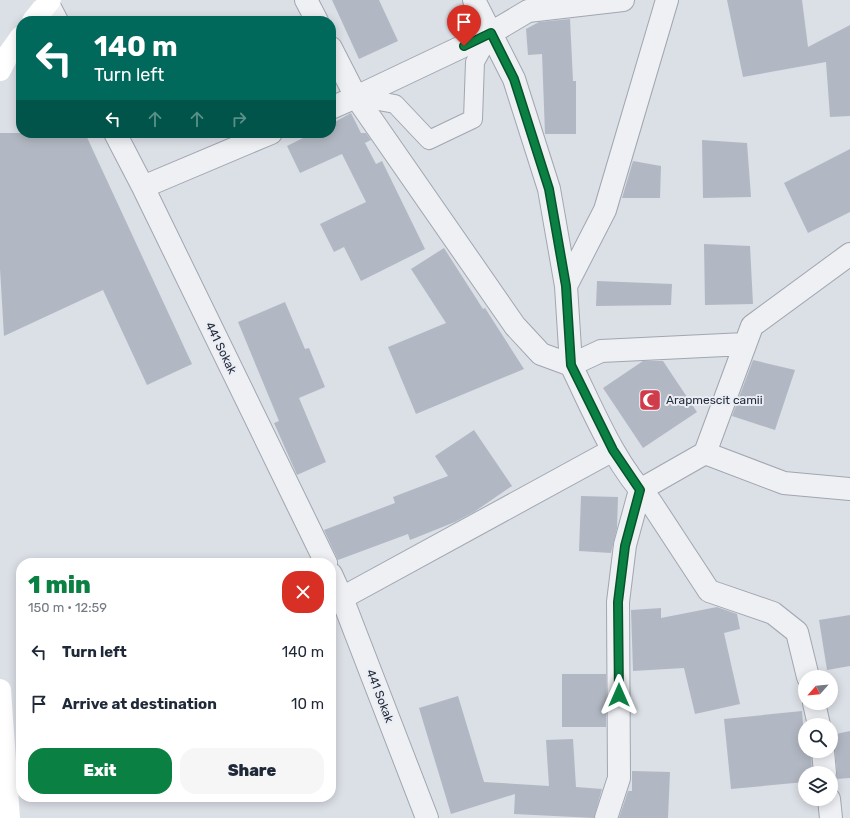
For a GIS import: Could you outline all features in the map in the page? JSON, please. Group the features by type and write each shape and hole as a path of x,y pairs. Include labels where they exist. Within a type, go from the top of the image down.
{"main road":[{"path":"37,16 49,1"},
{"path":"0,70 16,44"},
{"path":"0,690 9,818"}],"street":[{"path":"306,0 314,16"},
{"path":"474,0 514,79 549,189 566,286 571,365 613,450 640,490 650,501 709,591 773,613 797,632 806,670"},
{"path":"336,106 491,33 528,11 623,0"},
{"path":"566,286 605,210 667,0"},
{"path":"49,1 55,16"},
{"path":"336,58 356,97 515,326 541,354 571,365 601,350 745,344"},
{"name":"441 Sokak","path":"119,138 144,187 324,558"},
{"path":"144,187 259,138"},
{"path":"606,818 619,778 618,602 625,546 640,490 705,453 752,326 850,254"},
{"path":"342,598 613,450"},
{"path":"705,453 784,483 850,489"},
{"name":"441 Sokak","path":"336,585 427,818"},
{"path":"829,806 831,818"}],"lane":[{"path":"356,97 395,104 429,140 467,122 473,119 475,62 491,33"}],"building":[{"path":"332,0 379,0 398,41 359,59"},
{"path":"727,0 802,0 808,47 850,25 850,116 830,117 826,62 743,77"},
{"path":"570,19 573,81 576,81 576,134 545,134 542,54 528,55 526,29 539,22"},
{"path":"351,113 361,133 366,133 371,140 365,143 376,164 382,161 425,249 361,281 344,247 334,252 320,224 366,202 342,154 300,173 287,146 303,138 336,138 336,121"},
{"path":"0,133 16,133 16,138 87,138 192,364 147,385 103,290 4,336 0,269"},
{"path":"702,140 747,143 751,197 703,198"},
{"path":"850,149 850,212 808,233 784,183"},
{"path":"633,161 661,166 660,198 622,198"},
{"path":"704,244 750,246 753,304 705,305"},
{"path":"444,248 524,369 416,414 388,347 446,323 411,269"},
{"path":"597,281 672,284 671,305 596,306"},
{"path":"285,302 305,349 309,348 325,387 299,398 326,462 297,475 274,423 279,421 238,322"},
{"path":"753,360 795,370 775,430 732,416"},
{"name":"Arapmescit camii","path":"643,361 663,361 697,412 643,448 603,388"},
{"path":"474,430 512,486 474,512 455,522 410,540 408,534 338,560 324,530 395,503 393,497 448,476 435,456"},
{"path":"581,496 618,497 617,528 611,553 579,551"},
{"path":"717,607 737,614 740,629 724,633 740,704 695,714 684,668 633,671 631,610 661,608 661,618"},
{"path":"850,615 850,666 827,670 819,620"},
{"path":"562,674 606,674 606,727 562,727"},
{"path":"458,696 484,782 549,786 546,740 573,739 576,787 602,789 594,818 514,814 515,794 451,814 419,708"},
{"path":"802,711 803,718 798,718 798,758 811,758 812,766 798,766 798,783 731,789 724,719"},
{"path":"850,731 850,778 838,779 838,766 836,766 836,758 838,758 838,734"},
{"path":"632,771 670,772 668,818 619,818 628,791 632,791"}],"place":[{"name":"Arapmescit camii","path":"650,400"}],"route":[{"path":"464,46 491,33 514,79 549,189 566,286 571,365 613,450 640,490 625,546 618,602 619,695"}]}
